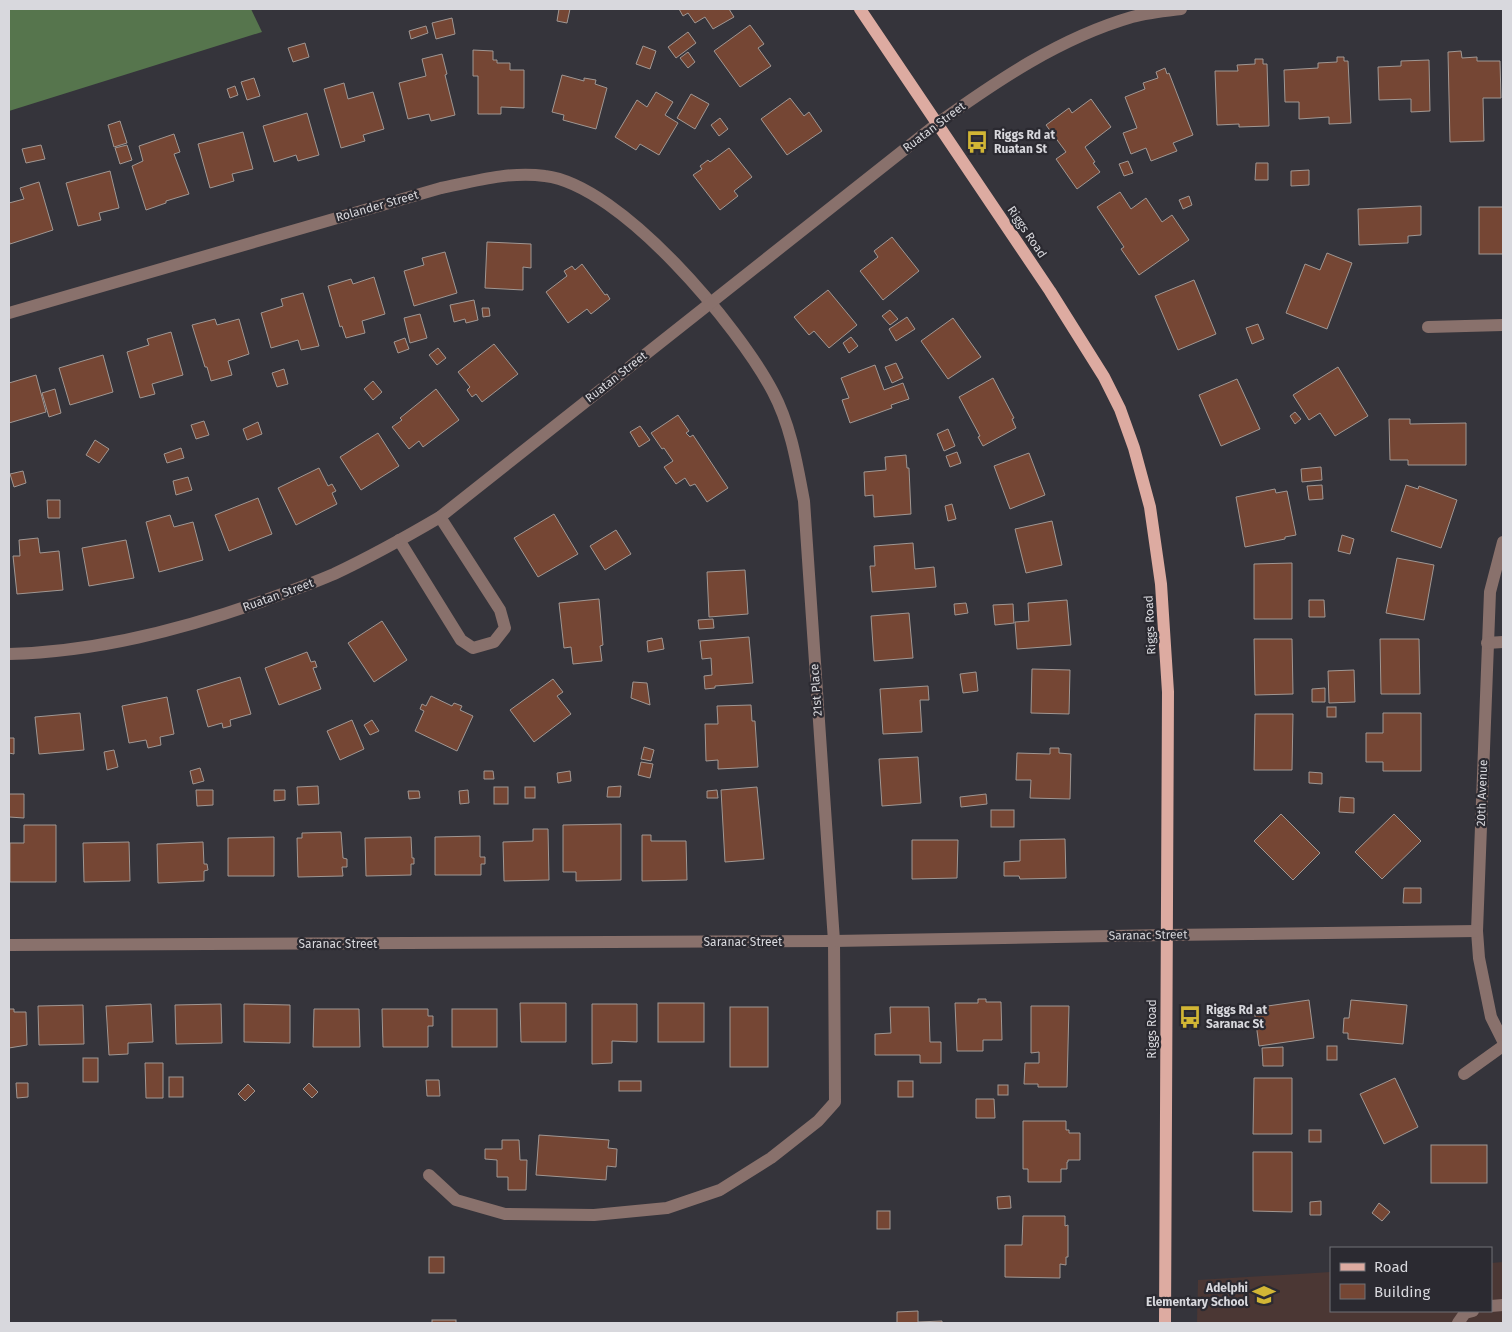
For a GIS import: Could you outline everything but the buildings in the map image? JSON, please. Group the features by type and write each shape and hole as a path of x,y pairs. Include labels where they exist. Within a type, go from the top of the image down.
{"main road":[{"name":"Riggs Road","path":"860,9 1050,291 1104,377 1120,409 1134,448 1150,507 1161,584 1168,692 1164,1323"}],"street":[{"name":"Ruatan Street","path":"9,654 97,646 153,635 200,622 334,574 399,540 440,517 938,123 985,89 1032,60 1090,32 1133,17 1181,9"},
{"name":"Rolander Street","path":"9,314 441,188 512,174 546,176 575,184 612,207 646,235 710,303"},
{"name":"21st Place","path":"429,1175 456,1200 505,1214 594,1215 667,1208 720,1190 771,1158 818,1121 835,1102 834,942 804,501 797,463 784,417 773,392 754,360 710,303"},
{"path":"1428,327 1503,325"},
{"path":"399,540 462,640 473,648 494,642 505,628 500,610 440,517"},
{"name":"20th Avenue","path":"1503,542 1490,592 1477,931 1479,958 1491,1017 1503,1041"},
{"path":"1487,643 1503,642"},
{"name":"Saranac Street","path":"9,945 834,942 1477,931"},
{"path":"1464,1074 1503,1046"},
{"path":"1458,1323 1465,1313 1469,1312"}],"shaded area":[{"name":"Adelphi Elementary School","path":"1503,1262 1503,1323 1197,1323 1198,1280 1330,1272 1330,1312 1492,1312 1492,1263"}],"green space":[{"path":"9,9 251,9 262,32 9,111"}],"place":[{"name":"Riggs Rd at Ruatan St","path":"977,142"},
{"name":"Riggs Rd at Saranac St","path":"1190,1017"},
{"name":"Adelphi Elementary School","path":"1264,1295"}]}
